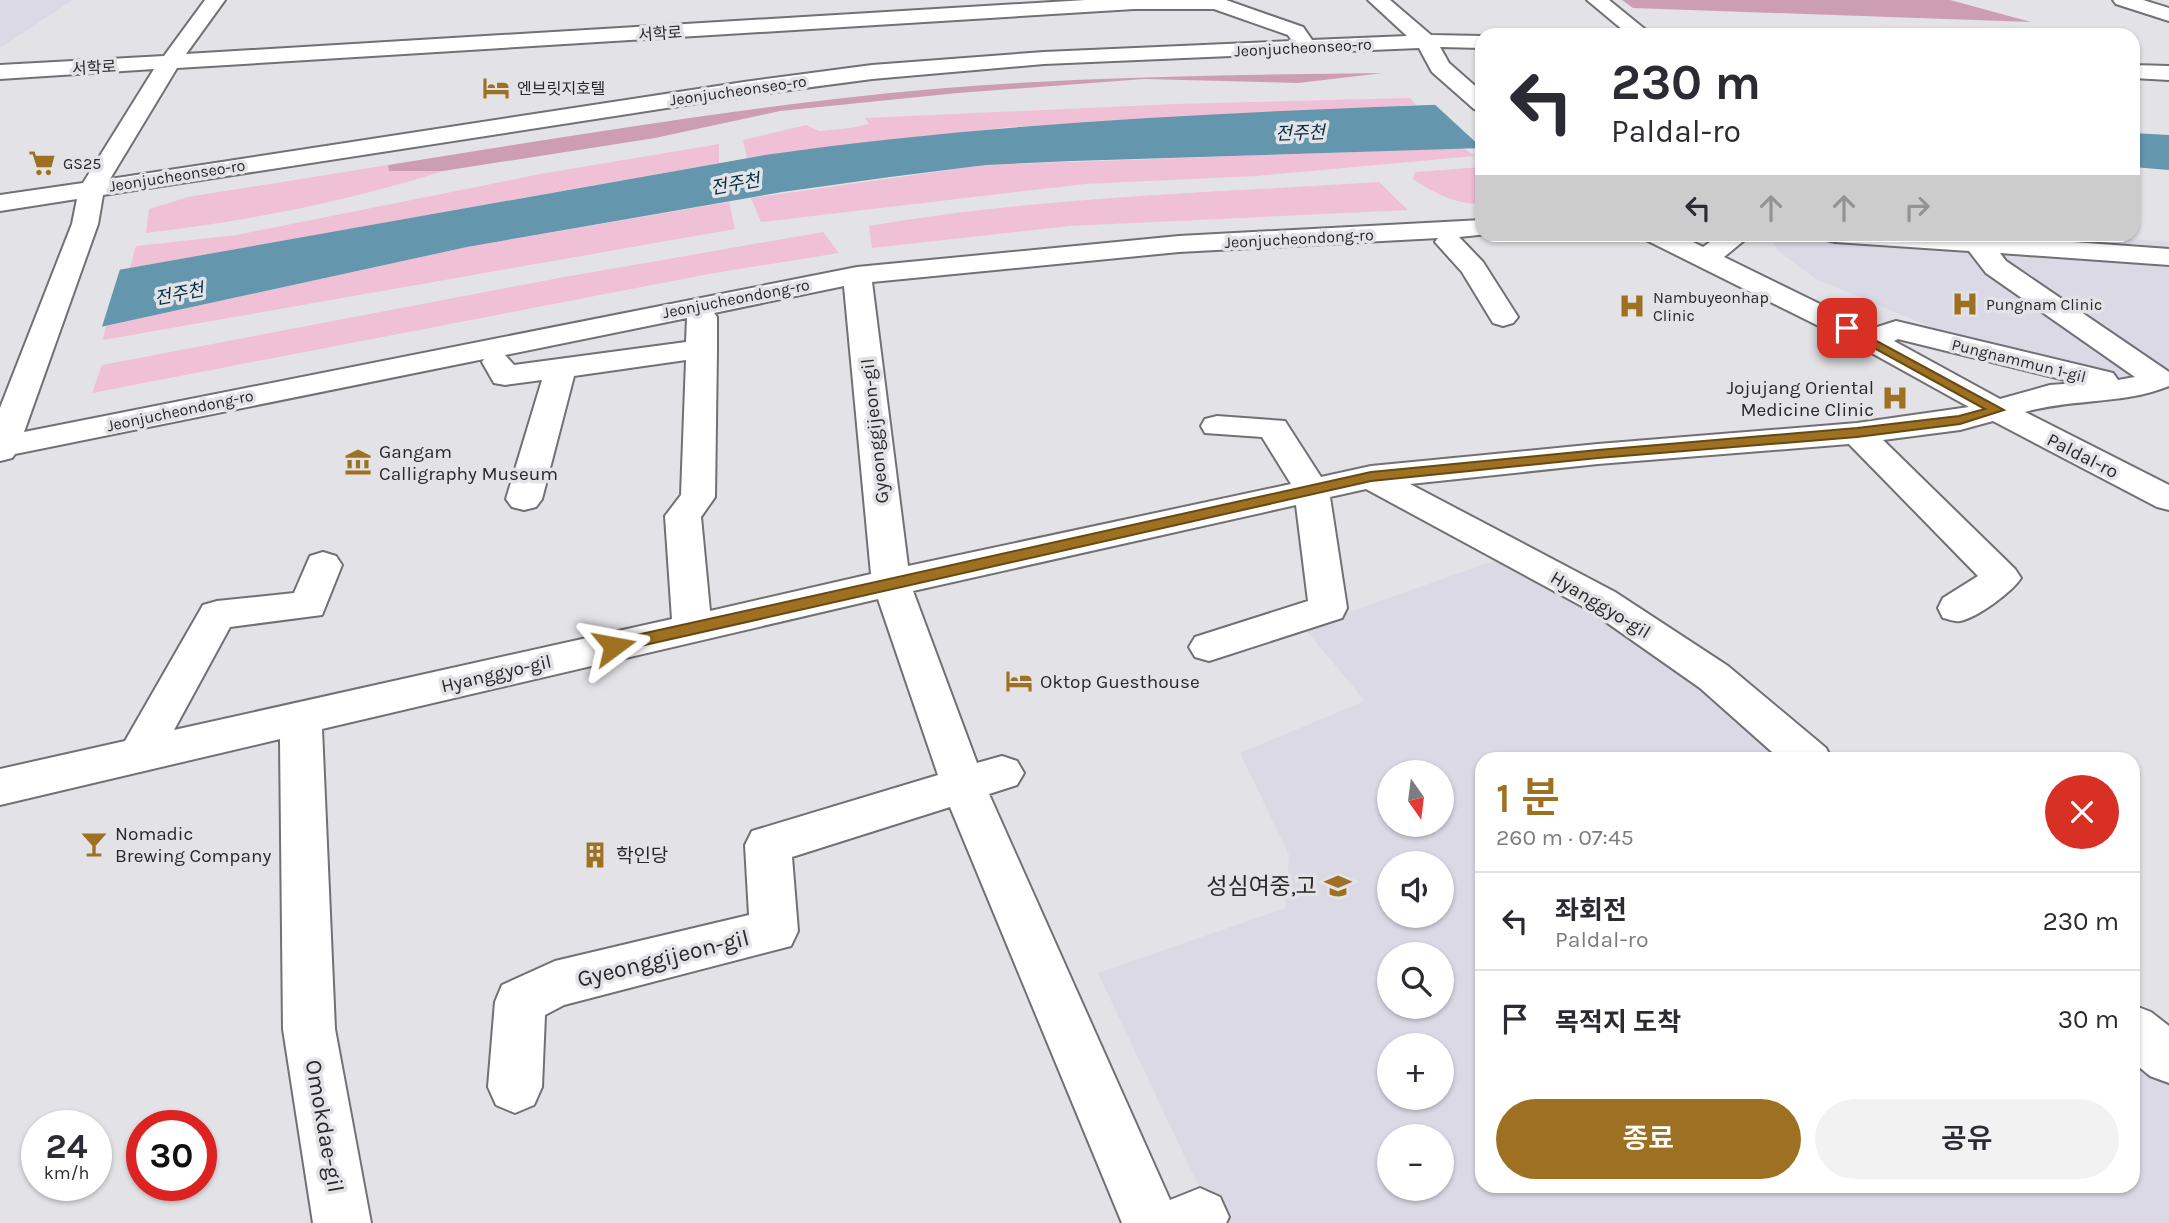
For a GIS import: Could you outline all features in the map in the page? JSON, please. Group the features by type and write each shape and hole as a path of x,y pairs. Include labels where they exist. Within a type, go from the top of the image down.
{"street":[{"path":"1,449 85,224 92,188 169,63 215,0"},
{"path":"1378,0 1426,41 1440,67 1475,98"},
{"path":"1597,0 1633,28"},
{"path":"2123,0 2169,15"},
{"name":"서학로","path":"0,72 1134,3 1216,3 1296,31 1306,47"},
{"path":"729,9 742,28"},
{"name":"Jeonjucheonseo-ro","path":"0,203 744,89 872,72 1044,58 1426,41 1475,42"},
{"path":"2140,72 2169,74"},
{"path":"0,179 22,180 41,197"},
{"name":"Jeonjucheondong-ro","path":"1,449 857,275 1179,244 1475,228"},
{"path":"1449,242 1473,268 1503,317"},
{"name":"Paldal-ro","path":"1672,242 1871,340 1997,410 2169,499"},
{"path":"1705,258 1728,242"},
{"path":"1961,242 2169,257"},
{"path":"1977,243 1996,267 2158,379 2136,388 2050,395 1997,410"},
{"name":"Gyeonggijeon-gil","path":"857,275 891,583 983,779 1179,1221"},
{"name":"Pungnammun 1-gil","path":"1871,340 1896,330 2169,396"},
{"path":"497,362 505,376 561,368 702,333 698,497 683,516 692,628"},
{"path":"523,499 561,368"},
{"name":"Hyanggyo-gil","path":"0,788 692,628 1371,477 1598,454 1857,433 1960,420 1997,410"},
{"path":"1209,647 1328,608 1312,490 1273,428 1217,426"},
{"path":"1857,433 2002,578 1958,608"},
{"name":"Hyanggyo-gil","path":"1371,477 1602,601 1714,677 1802,752"},
{"path":"139,755 216,615 308,605 323,565"},
{"name":"Omokdae-gil","path":"301,718 309,1029 342,1223"},
{"name":"Gyeonggijeon-gil","path":"515,1087 520,1002 555,984 774,931 768,845 983,779"},
{"path":"2140,1035 2169,1059"}],"shaded area":[{"path":"0,0 73,0 0,48"},
{"path":"1622,0 1950,0 2031,22 1633,8"},
{"path":"1383,73 1298,83 1144,79 958,93 780,111 655,138 443,171 389,171 388,165 730,112 911,91 1113,78"},
{"path":"1410,98 1416,105 1010,127 747,158 743,140 806,125 819,131 851,128 869,124 865,118 1175,104"},
{"path":"719,144 719,163 130,268 136,246 236,235 546,173"},
{"path":"1463,148 1475,156 1257,176 1085,184 761,222 751,198 986,165"},
{"path":"388,165 390,171 443,171 296,209 146,233 149,209 188,197"},
{"path":"1475,168 1475,203 1454,200 1437,193 1413,179 1415,172"},
{"path":"1379,182 1408,210 1069,226 872,248 869,226 1059,202"},
{"path":"729,202 735,229 103,340 106,326 467,247"},
{"path":"823,232 839,253 709,274 92,393 102,365 559,278"},
{"path":"2140,240 2169,242 2169,390 1945,333 1816,279 1778,251 1773,242 2140,242"},
{"name":"성심여중,고","path":"1496,560 1687,665 1789,752 1475,752 1475,1193 2140,1193 2140,1055 2169,1080 2169,1223 1216,1223 1098,973 1285,908 1289,855 1240,753 1365,701 1304,628"}],"water":[{"name":"전주천","path":"1475,103 1475,148 986,165 890,177 782,192 467,247 0,349 0,291 765,155 943,134 1213,114"},
{"path":"2140,133 2169,135 2169,170 2140,168"}],"pier":[{"path":"1475,99 1475,142 1431,101"},
{"path":"121,266 101,330 0,352 0,288"}],"place":[{"name":"엔브릿지호텔","path":"496,88"},
{"name":"GS25","path":"42,163"},
{"name":"Pungnam Clinic","path":"1965,304"},
{"name":"Nambuyeonhap Clinic","path":"1632,306"},
{"name":"Jojujang Oriental Medicine Clinic","path":"1895,398"},
{"name":"Gangam Calligraphy Museum","path":"358,462"},
{"name":"Oktop Guesthouse","path":"1019,681"},
{"name":"Nomadic Brewing Company","path":"94,844"},
{"name":"학인당","path":"595,855"},
{"name":"성심여중,고","path":"1338,886"}],"route":[{"path":"614,646 1371,477 1598,454 1857,433 1960,420 1997,410 1847,328"}]}
